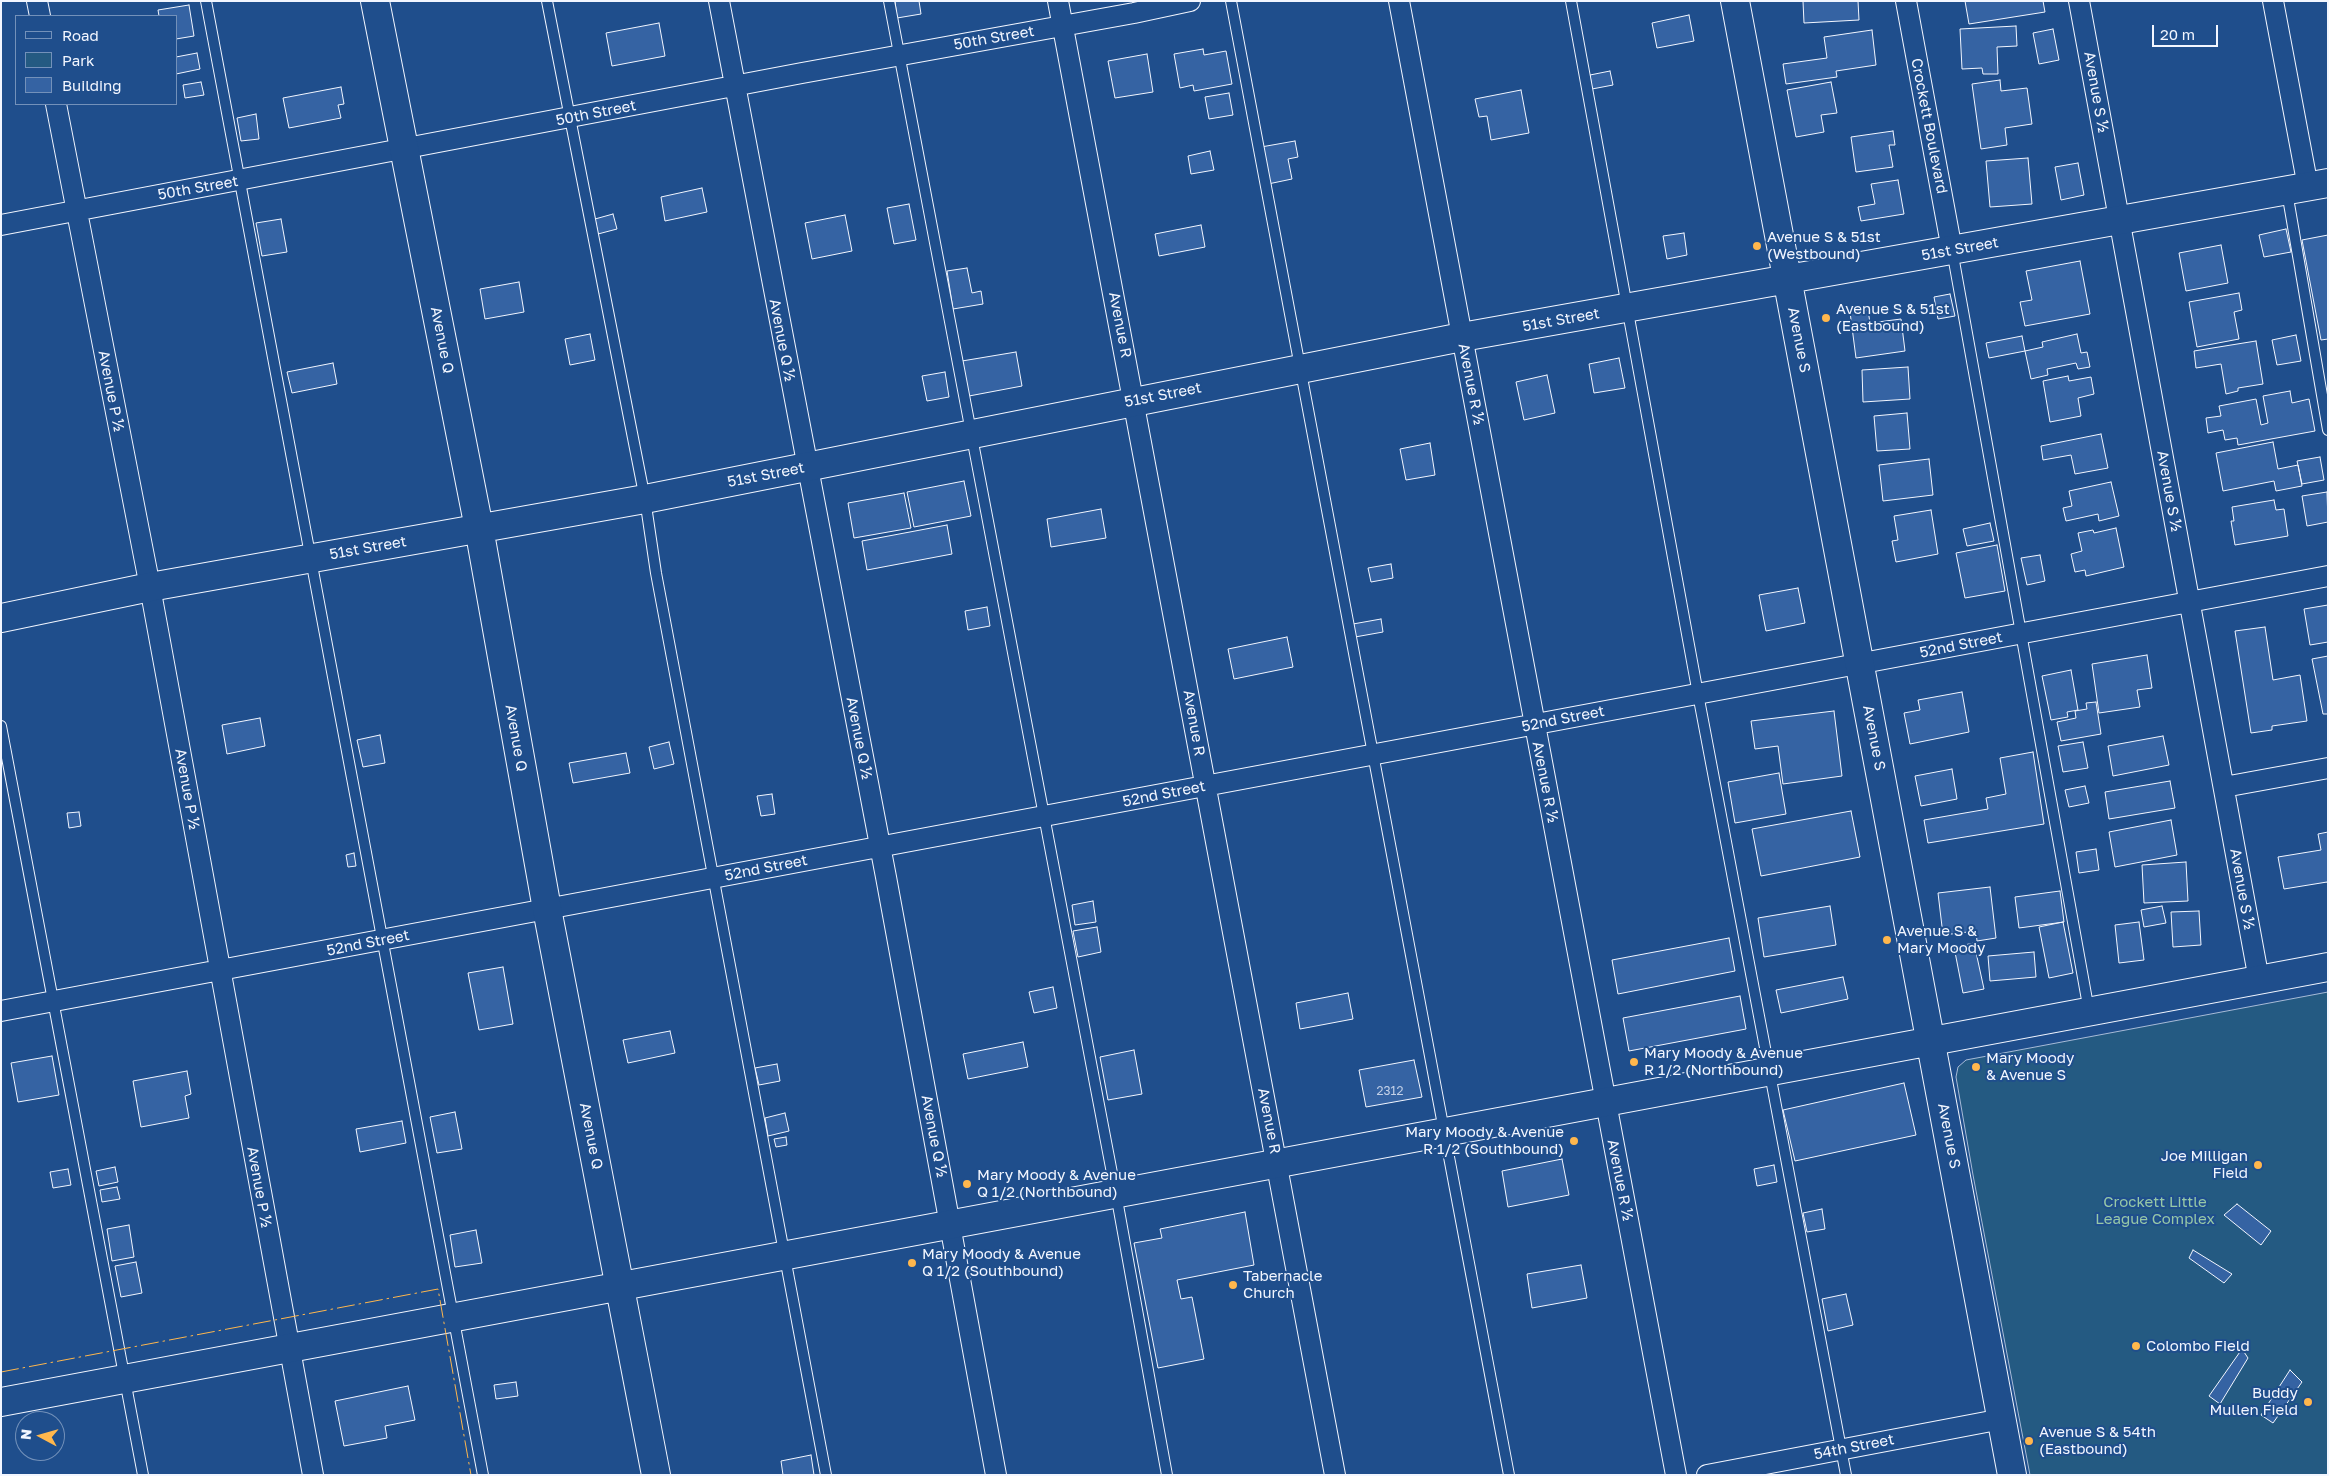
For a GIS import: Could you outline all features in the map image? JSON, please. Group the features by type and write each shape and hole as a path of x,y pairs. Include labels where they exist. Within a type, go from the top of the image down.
{"main road":[{"name":"Avenue Q","path":"375,1 479,528 547,909 656,1475"},
{"name":"Avenue S","path":"1735,1 2012,1475"},
{"name":"51st Street","path":"1,618 150,587 645,499 1462,337 2307,187"},
{"path":"1,1402 2328,967"}],"street":[{"path":"37,1 40,15"},
{"name":"Avenue Q ½","path":"719,1 806,467 881,847 996,1475"},
{"name":"Avenue R","path":"1058,1 1335,1475"},
{"name":"50th Street","path":"1,225 1190,1"},
{"name":"Avenue R ½","path":"1399,1 1676,1475"},
{"name":"Crockett Boulevard","path":"1906,1 1952,250"},
{"name":"Avenue S ½","path":"2079,1 2259,980"},
{"path":"2273,1 2307,187"},
{"name":"Avenue P ½","path":"56,105 150,587 288,1348 313,1475"},
{"name":"52nd Street","path":"1,1011 2328,576"},
{"path":"2224,788 2328,768"},
{"name":"54th Street","path":"1708,1475 2002,1420"}],"lane":[{"path":"206,1 483,1475"},
{"path":"547,1 645,499 656,573 826,1475"},
{"path":"889,1 1116,1194 1167,1475"},
{"path":"1231,1 1509,1475"},
{"path":"1571,1 1698,694 1846,1475"},
{"path":"2307,187 2328,430"},
{"path":"1952,250 2090,1012"},
{"path":"1,726 143,1475"}],"green space":[{"name":"Crockett Little League Complex","path":"2328,992 2328,1475 2030,1475 1973,1175 1956,1077 1958,1067 1966,1060"}],"building":[{"path":"895,1 919,1 921,14 897,18"},
{"path":"1803,1 1858,1 1859,20 1804,23"},
{"path":"1965,1 2043,1 2045,12 1969,24"},
{"path":"189,5 194,36 178,39 178,15 159,15 158,10"},
{"path":"1689,15 1694,41 1657,48 1652,23"},
{"path":"659,23 665,56 612,66 606,33"},
{"path":"2016,26 2017,46 1997,47 1998,74 1983,74 1982,68 1962,69 1960,29"},
{"path":"2053,29 2059,60 2039,64 2033,33"},
{"path":"1872,30 1876,65 1836,71 1837,77 1786,84 1783,64 1827,58 1824,37"},
{"path":"1203,49 1204,55 1226,51 1232,84 1194,91 1193,85 1180,88 1174,54"},
{"path":"197,53 200,69 178,74 178,57"},
{"path":"1147,54 1153,92 1115,98 1108,61"},
{"path":"1610,71 1613,85 1592,89 1590,75"},
{"path":"2000,80 2001,91 2027,88 2032,124 2005,128 2007,145 1981,149 1972,84"},
{"path":"201,82 204,95 185,98 183,85"},
{"path":"1831,82 1837,113 1821,115 1824,132 1796,137 1787,90"},
{"path":"341,87 344,104 338,105 341,118 289,128 283,98"},
{"path":"1521,90 1529,133 1491,140 1487,116 1479,117 1475,99"},
{"path":"1229,93 1233,115 1209,119 1205,97"},
{"path":"256,114 259,139 241,141 237,118"},
{"path":"1893,131 1895,145 1889,145 1893,167 1856,172 1851,137"},
{"path":"1295,141 1298,157 1288,159 1292,179 1268,184 1261,147"},
{"path":"1210,151 1214,170 1191,174 1188,156"},
{"path":"2028,158 2032,204 1990,207 1986,161"},
{"path":"2078,163 2084,195 2061,200 2055,167"},
{"path":"1898,180 1904,214 1861,221 1858,207 1875,204 1871,184"},
{"path":"702,188 707,212 665,221 661,197"},
{"path":"909,204 916,240 894,244 887,208"},
{"path":"613,214 617,229 598,234 595,219"},
{"path":"845,215 852,251 812,259 805,223"},
{"path":"281,219 287,252 262,256 256,223"},
{"path":"1201,225 1205,247 1159,256 1155,234"},
{"path":"2286,229 2291,252 2264,257 2259,235"},
{"path":"1684,233 1687,255 1667,259 1663,236"},
{"path":"2328,235 2328,339 2321,340 2302,240"},
{"path":"2221,245 2228,283 2186,291 2179,253"},
{"path":"2080,261 2090,314 2025,326 2020,302 2032,300 2026,271"},
{"path":"967,268 972,293 981,291 983,304 953,309 947,271"},
{"path":"519,282 524,312 485,319 480,289"},
{"path":"2239,293 2242,310 2234,312 2239,339 2197,347 2189,302"},
{"path":"1950,294 1955,316 1938,319 1934,297"},
{"path":"1868,310 1870,323 1901,319 1905,351 1856,358 1850,312"},
{"path":"590,334 595,360 570,365 565,339"},
{"path":"2077,334 2081,353 2087,352 2090,367 2078,369 2076,363 2047,369 2048,375 2031,379 2025,351 2043,347 2042,342"},
{"path":"2296,335 2301,361 2277,365 2272,340"},
{"path":"2022,336 2025,351 1989,358 1986,343"},
{"path":"2256,341 2263,384 2238,388 2238,391 2226,394 2221,364 2196,368 2194,351"},
{"path":"1016,352 1022,386 969,396 962,361"},
{"path":"1619,358 1625,388 1594,393 1589,364"},
{"path":"333,363 337,384 292,393 287,372"},
{"path":"1908,367 1910,399 1863,402 1862,370"},
{"path":"945,372 949,397 927,401 922,376"},
{"path":"1547,375 1555,413 1524,420 1516,382"},
{"path":"2068,376 2069,381 2091,377 2094,394 2078,398 2081,416 2050,422 2043,381"},
{"path":"2290,391 2292,403 2309,399 2315,431 2238,445 2237,438 2225,440 2223,430 2208,433 2206,418 2221,416 2219,406 2256,399 2261,425 2268,423 2263,396"},
{"path":"1907,413 1910,449 1877,451 1874,416"},
{"path":"2101,434 2108,468 2075,474 2071,455 2043,460 2041,446"},
{"path":"2273,442 2278,469 2298,465 2302,486 2276,491 2274,481 2223,491 2216,453"},
{"path":"1430,443 1435,475 1406,480 1400,449"},
{"path":"2320,457 2324,480 2302,484 2297,461"},
{"path":"1929,459 1933,495 1883,501 1879,465"},
{"path":"964,481 971,516 914,527 907,492"},
{"path":"2111,482 2119,516 2099,521 2098,514 2066,521 2063,508 2072,506 2069,491"},
{"path":"2327,492 2328,522 2307,526 2302,496"},
{"path":"904,493 911,528 854,538 848,503"},
{"path":"2274,500 2276,510 2284,509 2288,536 2235,545 2231,521 2234,521 2232,507"},
{"path":"1101,509 1106,538 1051,547 1047,519"},
{"path":"1931,510 1938,554 1896,562 1892,541 1898,540 1894,516"},
{"path":"1990,523 1994,541 1967,546 1963,529"},
{"path":"947,525 952,554 867,570 862,541"},
{"path":"2116,528 2124,567 2086,576 2085,570 2075,572 2071,554 2082,551 2078,533 2093,530 2094,533"},
{"path":"1997,545 2005,591 1965,598 1956,553"},
{"path":"2040,555 2045,581 2027,585 2021,558"},
{"path":"1391,564 1393,578 1371,582 1368,568"},
{"path":"1798,588 1805,623 1766,631 1759,595"},
{"path":"2328,605 2328,642 2310,645 2304,609"},
{"path":"987,607 990,626 968,630 965,611"},
{"path":"1381,619 1383,632 1355,637 1353,624"},
{"path":"2265,627 2273,680 2300,675 2307,721 2272,726 2272,730 2251,733 2235,631"},
{"path":"1287,637 1293,667 1234,679 1228,649"},
{"path":"2147,655 2152,688 2137,690 2140,707 2099,713 2092,664"},
{"path":"2328,656 2328,714 2323,714 2312,659"},
{"path":"2071,670 2078,710 2067,712 2068,717 2051,720 2042,676"},
{"path":"1962,692 1969,732 1910,744 1904,713 1920,710 1918,700"},
{"path":"2096,702 2101,734 2061,741 2057,722 2076,718 2075,711 2087,709 2086,703"},
{"path":"1834,711 1842,776 1783,784 1778,746 1755,749 1751,721"},
{"path":"260,718 265,746 227,754 222,725"},
{"path":"380,735 385,763 363,767 357,740"},
{"path":"2163,736 2169,765 2113,776 2108,746"},
{"path":"669,742 674,764 654,769 649,747"},
{"path":"2083,742 2088,768 2063,772 2058,746"},
{"path":"2033,752 2044,824 1928,843 1924,820 1988,809 1986,798 2006,794 2000,758"},
{"path":"626,753 630,773 573,783 569,763"},
{"path":"1952,769 1957,799 1921,806 1915,776"},
{"path":"1779,773 1786,814 1735,823 1728,782"},
{"path":"2170,781 2175,808 2109,819 2105,792"},
{"path":"2085,786 2089,803 2069,807 2065,790"},
{"path":"772,794 775,814 761,816 757,796"},
{"path":"1851,811 1860,857 1761,876 1752,829"},
{"path":"79,812 81,826 69,828 67,813"},
{"path":"2171,820 2177,855 2115,867 2109,832"},
{"path":"2328,832 2328,885 2327,882 2284,889 2278,857 2321,850 2318,834"},
{"path":"2096,849 2099,870 2079,873 2076,852"},
{"path":"354,853 356,866 348,867 346,855"},
{"path":"2186,862 2188,901 2144,903 2142,865"},
{"path":"1990,887 1996,938 1977,941 1976,931 1943,935 1938,893"},
{"path":"2060,891 2064,922 2019,928 2015,897"},
{"path":"1093,901 1096,922 1075,925 1072,905"},
{"path":"1830,906 1836,945 1764,957 1758,918"},
{"path":"2162,906 2166,923 2144,927 2141,910"},
{"path":"2199,911 2201,945 2173,947 2171,912"},
{"path":"2063,922 2073,973 2049,978 2039,927"},
{"path":"2139,922 2144,960 2119,963 2115,925"},
{"path":"1097,927 1101,952 1078,957 1073,931"},
{"path":"1729,938 1735,971 1618,994 1612,960"},
{"path":"1974,943 1984,989 1963,993 1954,947"},
{"path":"2034,952 2036,977 1990,981 1988,956"},
{"path":"503,967 513,1024 479,1030 468,973"},
{"path":"1843,977 1848,999 1781,1013 1776,990"},
{"path":"1053,987 1057,1008 1034,1013 1029,992"},
{"path":"1348,993 1353,1019 1300,1029 1296,1003"},
{"path":"1740,996 1746,1029 1629,1051 1623,1018"},
{"path":"670,1031 675,1053 628,1063 623,1040"},
{"path":"1023,1042 1028,1067 968,1079 963,1054"},
{"path":"1134,1050 1142,1094 1108,1100 1100,1057"},
{"path":"52,1056 59,1095 18,1102 11,1063"},
{"path":"1414,1060 1422,1097 1366,1107 1359,1070"},
{"path":"777,1064 780,1081 759,1085 755,1068"},
{"path":"187,1071 191,1094 185,1096 189,1118 141,1127 133,1081"},
{"path":"1904,1083 1916,1135 1795,1161 1783,1110"},
{"path":"455,1112 462,1149 437,1153 430,1117"},
{"path":"785,1113 789,1131 768,1136 765,1118"},
{"path":"402,1121 406,1143 360,1152 356,1129"},
{"path":"786,1137 787,1145 776,1147 774,1139"},
{"path":"1562,1159 1569,1195 1508,1207 1502,1171"},
{"path":"1774,1165 1777,1182 1757,1186 1754,1169"},
{"path":"115,1167 118,1182 99,1186 96,1171"},
{"path":"68,1169 71,1185 53,1188 50,1172"},
{"path":"117,1187 120,1199 102,1202 100,1190"},
{"path":"2237,1204 2271,1231 2261,1245 2224,1215"},
{"path":"1822,1209 1825,1229 1807,1232 1803,1213"},
{"path":"1245,1212 1254,1265 1177,1280 1181,1299 1192,1297 1204,1359 1158,1368 1134,1243 1162,1238 1160,1229"},
{"path":"129,1225 134,1257 112,1261 107,1229"},
{"path":"476,1230 482,1263 455,1267 450,1235"},
{"path":"2193,1250 2232,1274 2224,1283 2189,1258"},
{"path":"136,1262 142,1293 121,1297 115,1266"},
{"path":"1581,1265 1587,1298 1532,1308 1527,1274"},
{"path":"1846,1294 1853,1325 1828,1331 1822,1299"},
{"path":"2242,1349 2248,1358 2220,1404 2209,1396"},
{"path":"2290,1370 2302,1382 2273,1423 2261,1415"},
{"path":"516,1382 518,1396 496,1399 494,1385"},
{"path":"408,1386 415,1420 385,1426 387,1438 344,1446 335,1401"},
{"path":"811,1455 814,1475 783,1475 781,1461"}],"power":[{"path":"1,1372 438,1289 471,1475"}],"place":[{"name":"Avenue S & 51st (Westbound)","path":"1757,246"},
{"name":"Avenue S & 51st (Eastbound)","path":"1826,318"},
{"name":"Avenue S & Mary Moody","path":"1887,940"},
{"name":"Mary Moody & Avenue R 1/2 (Northbound)","path":"1634,1062"},
{"name":"Mary Moody & Avenue S","path":"1976,1067"},
{"name":"Mary Moody & Avenue R 1/2 (Southbound)","path":"1574,1141"},
{"name":"Joe Milligan Field","path":"2258,1165"},
{"name":"Mary Moody & Avenue Q 1/2 (Northbound)","path":"967,1184"},
{"name":"Mary Moody & Avenue Q 1/2 (Southbound)","path":"912,1263"},
{"name":"Tabernacle Church","path":"1233,1285"},
{"name":"Colombo Field","path":"2136,1346"},
{"name":"Buddy Mullen Field","path":"2308,1402"},
{"name":"Avenue S & 54th (Eastbound)","path":"2029,1441"}]}
